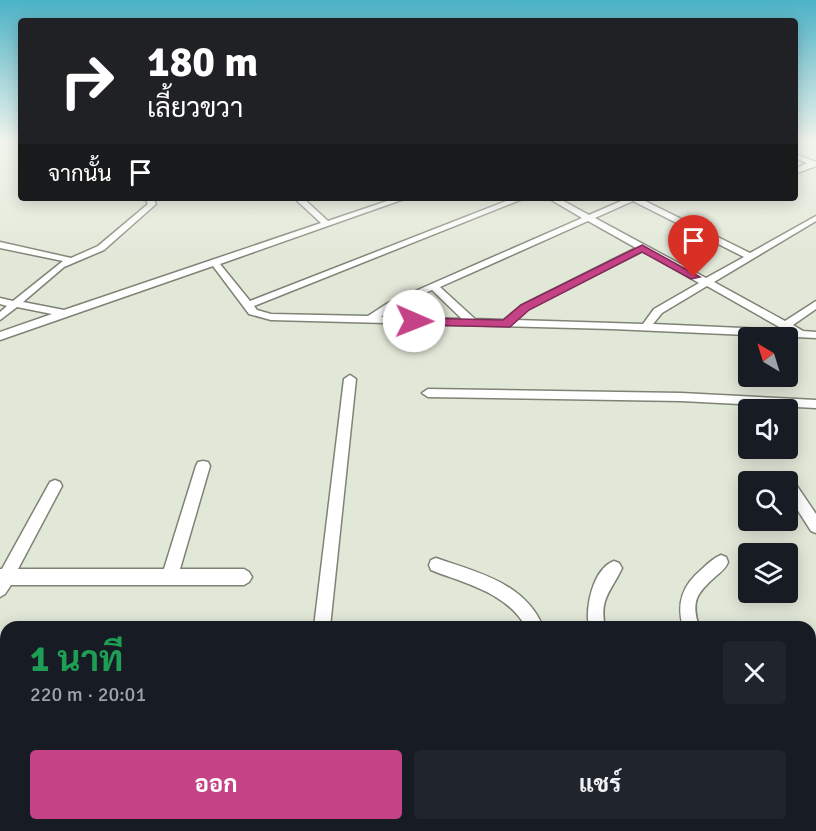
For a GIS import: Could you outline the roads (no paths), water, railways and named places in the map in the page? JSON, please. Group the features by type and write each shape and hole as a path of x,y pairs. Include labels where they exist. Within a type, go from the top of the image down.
{"street":[{"path":"0,317 70,260 101,248 152,204 150,201"},
{"path":"301,201 327,224"},
{"path":"0,336 394,201"},
{"path":"248,305 513,201"},
{"path":"558,201 802,335"},
{"path":"370,320 391,305 626,201"},
{"path":"639,201 752,257"},
{"path":"645,328 658,311 816,218"},
{"path":"0,245 70,260"},
{"path":"506,324 525,307 642,248"},
{"path":"215,264 258,315 271,318 816,335"},
{"path":"433,286 474,323"},
{"path":"0,302 67,314"},
{"path":"785,326 816,304"},
{"path":"323,621 350,379"},
{"path":"428,393 681,397 816,404"},
{"path":"170,576 203,466"},
{"path":"2,581 55,486"},
{"path":"798,499 816,526"},
{"path":"690,621 687,598 693,588 721,562"},
{"path":"436,565 501,588 524,609 532,621"},
{"path":"596,621 595,603 600,587 614,568"},
{"path":"2,581 170,576 244,577"}]}
